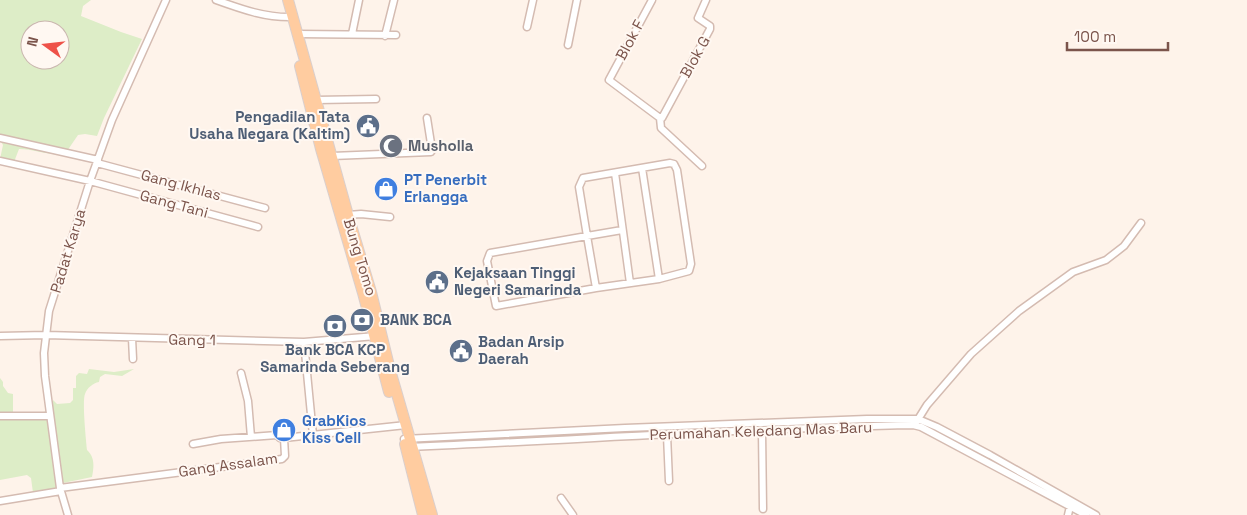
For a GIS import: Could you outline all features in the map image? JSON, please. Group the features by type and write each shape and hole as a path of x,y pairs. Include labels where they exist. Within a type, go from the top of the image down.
{"main road":[{"name":"Bung Tomo","path":"282,0 298,34 332,156 335,182 348,215 379,336"},
{"name":"Bung Tomo","path":"288,0 290,17 335,182 390,370 408,443 432,515"},
{"name":"Bung Tomo","path":"408,443 423,515"}],"street":[{"name":"Padat Karya","path":"68,515 60,489 45,376 44,353 49,311 90,180 112,120 166,0"},
{"path":"216,0 252,12 290,17"},
{"path":"352,34 359,0"},
{"path":"385,36 394,0"},
{"path":"526,27 533,0"},
{"path":"568,45 577,0"},
{"name":"Blok F","path":"652,0 609,80 661,118"},
{"name":"Blok G","path":"661,118 710,29 710,26 698,18 706,0"},
{"path":"298,34 396,35"},
{"path":"316,100 376,99"},
{"path":"332,156 431,152 428,118"},
{"path":"661,118 661,128 702,166"},
{"name":"Gang Ikhlas","path":"0,138 97,161 265,208"},
{"name":"Gang Tani","path":"0,161 90,180 258,227"},
{"path":"596,288 587,236 580,184 583,178 670,163 674,164 677,170 691,268 689,271 659,279 496,306 486,261 488,255 493,251 587,236 622,230"},
{"path":"642,168 659,279"},
{"path":"615,173 630,283"},
{"path":"348,215 361,214 390,218"},
{"path":"408,443 625,428 858,419 917,422 928,405 971,354 1020,311 1073,272 1106,260 1124,246 1141,223"},
{"name":"Gang 1","path":"0,336 304,342 379,336"},
{"path":"132,338 133,359"},
{"path":"304,342 313,435"},
{"path":"241,372 248,401 252,437"},
{"path":"0,416 50,416"},
{"name":"Perumahan Keledang Mas Baru","path":"408,443 666,435 917,422 1070,503 1086,515"},
{"name":"Gang Assalam","path":"60,489 282,460 285,456 284,438 403,425"},
{"path":"657,428 658,435"},
{"path":"762,431 763,508"},
{"path":"193,444 277,435 280,438 284,438"},
{"path":"666,435 669,481"},
{"path":"0,501 60,489"},
{"path":"561,498 573,515"},
{"path":"1068,515 1070,503 1096,515"}],"green space":[{"path":"0,0 91,0 83,6 81,16 142,39 97,136 78,135 65,154 19,149 14,162 0,159 3,145 0,140"},
{"path":"89,369 114,372 134,369 122,376 105,374 85,394 85,430 87,450 93,462 92,477 63,483 56,489 33,493 31,478 27,475 0,480 0,378 8,393 13,394 13,414 33,414 52,409 53,400 57,404 70,403 73,400 73,388 76,388 76,376 79,373 87,374"}],"place":[{"name":"Pengadilan Tata Usaha Negara (Kaltim)","path":"368,126"},
{"name":"Musholla","path":"391,146"},
{"name":"PT Penerbit Erlangga","path":"386,189"},
{"name":"Kejaksaan Tinggi Negeri Samarinda","path":"437,282"},
{"name":"BANK BCA","path":"362,320"},
{"name":"Bank BCA KCP Samarinda Seberang","path":"335,326"},
{"name":"Badan Arsip Daerah","path":"461,351"},
{"name":"GrabKios Kiss Cell","path":"284,430"}]}
